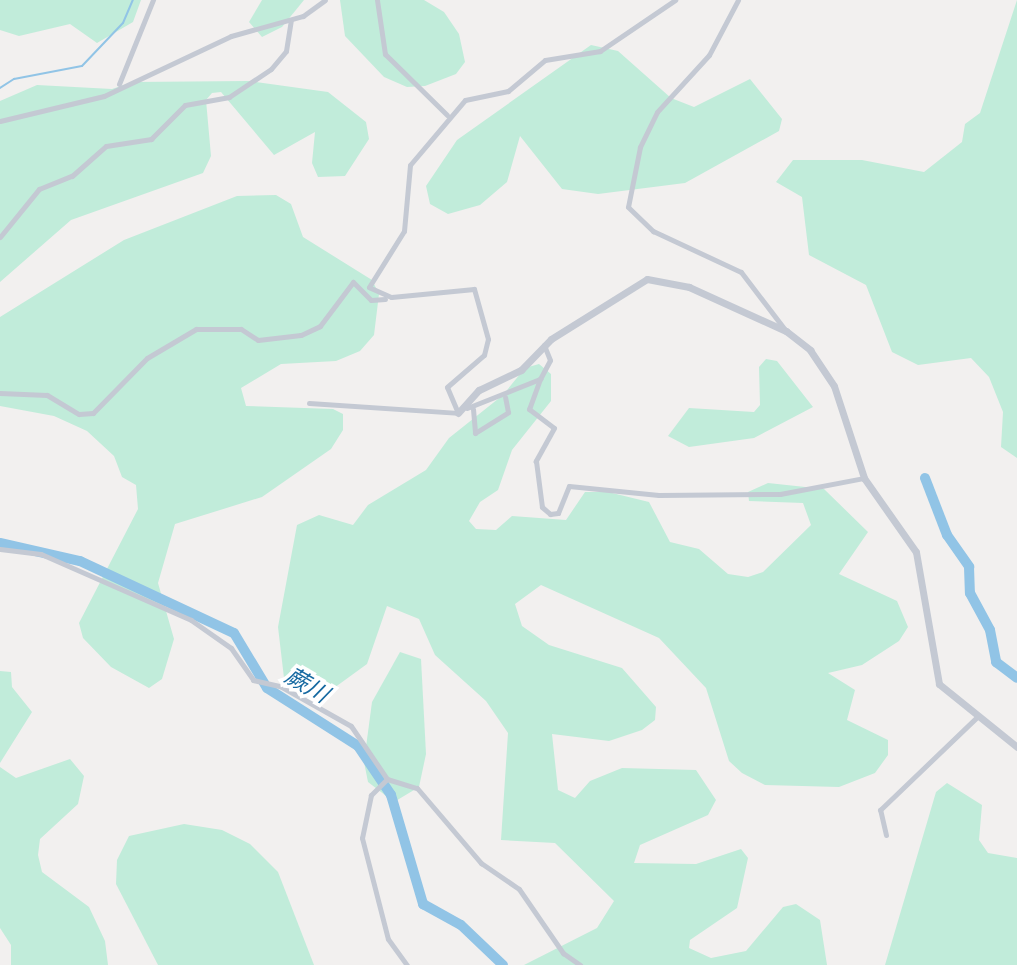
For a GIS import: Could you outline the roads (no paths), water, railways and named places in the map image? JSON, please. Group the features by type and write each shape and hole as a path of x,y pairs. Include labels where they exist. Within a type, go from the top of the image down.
{"street":[{"path":"119,84 153,0"},
{"path":"0,121 104,96 119,84 186,62 231,36 291,21 325,0"},
{"path":"377,0 384,54 447,115"},
{"path":"391,297 373,292 369,281 404,231 410,165 447,115 465,100 516,86 545,60 600,51 675,0"},
{"path":"738,0 709,55 657,112 640,147 628,207 653,231 741,272 786,331"},
{"path":"0,237 39,189 72,176 106,146 150,139 186,105 229,97 271,69 286,51 291,21"},
{"path":"505,397 508,412 475,433 470,408 479,390 521,370 544,345 647,279 689,286 786,331 810,350 834,386 864,478 916,552 939,684 1017,747"},
{"path":"0,393 47,394 79,414 93,413 147,358 196,329 241,329 258,341 302,335 320,326 353,282 371,300 461,286 476,293 488,340 477,363 447,387 458,413"},
{"path":"544,345 550,360 529,409 554,428 536,461 542,507 551,514 558,513 569,486 659,495 780,494 864,478"},
{"path":"309,403 458,413 505,397 540,379"},
{"path":"0,549 41,554 191,620 231,648 253,680 281,686 351,726 387,779 416,788 481,863 519,889 563,953 580,965"},
{"path":"886,835 880,810 978,716"},
{"path":"387,779 378,787 364,812 362,838 388,939 407,965"}],"waterway":[{"path":"0,88 14,79 82,66 123,23 133,0"},
{"path":"925,478 947,535 969,567 970,593 990,630 996,662 1017,678"},
{"name":"蕨川","path":"0,543 80,561 234,633 267,688 358,746 391,795 423,904 461,925 503,965"}]}
